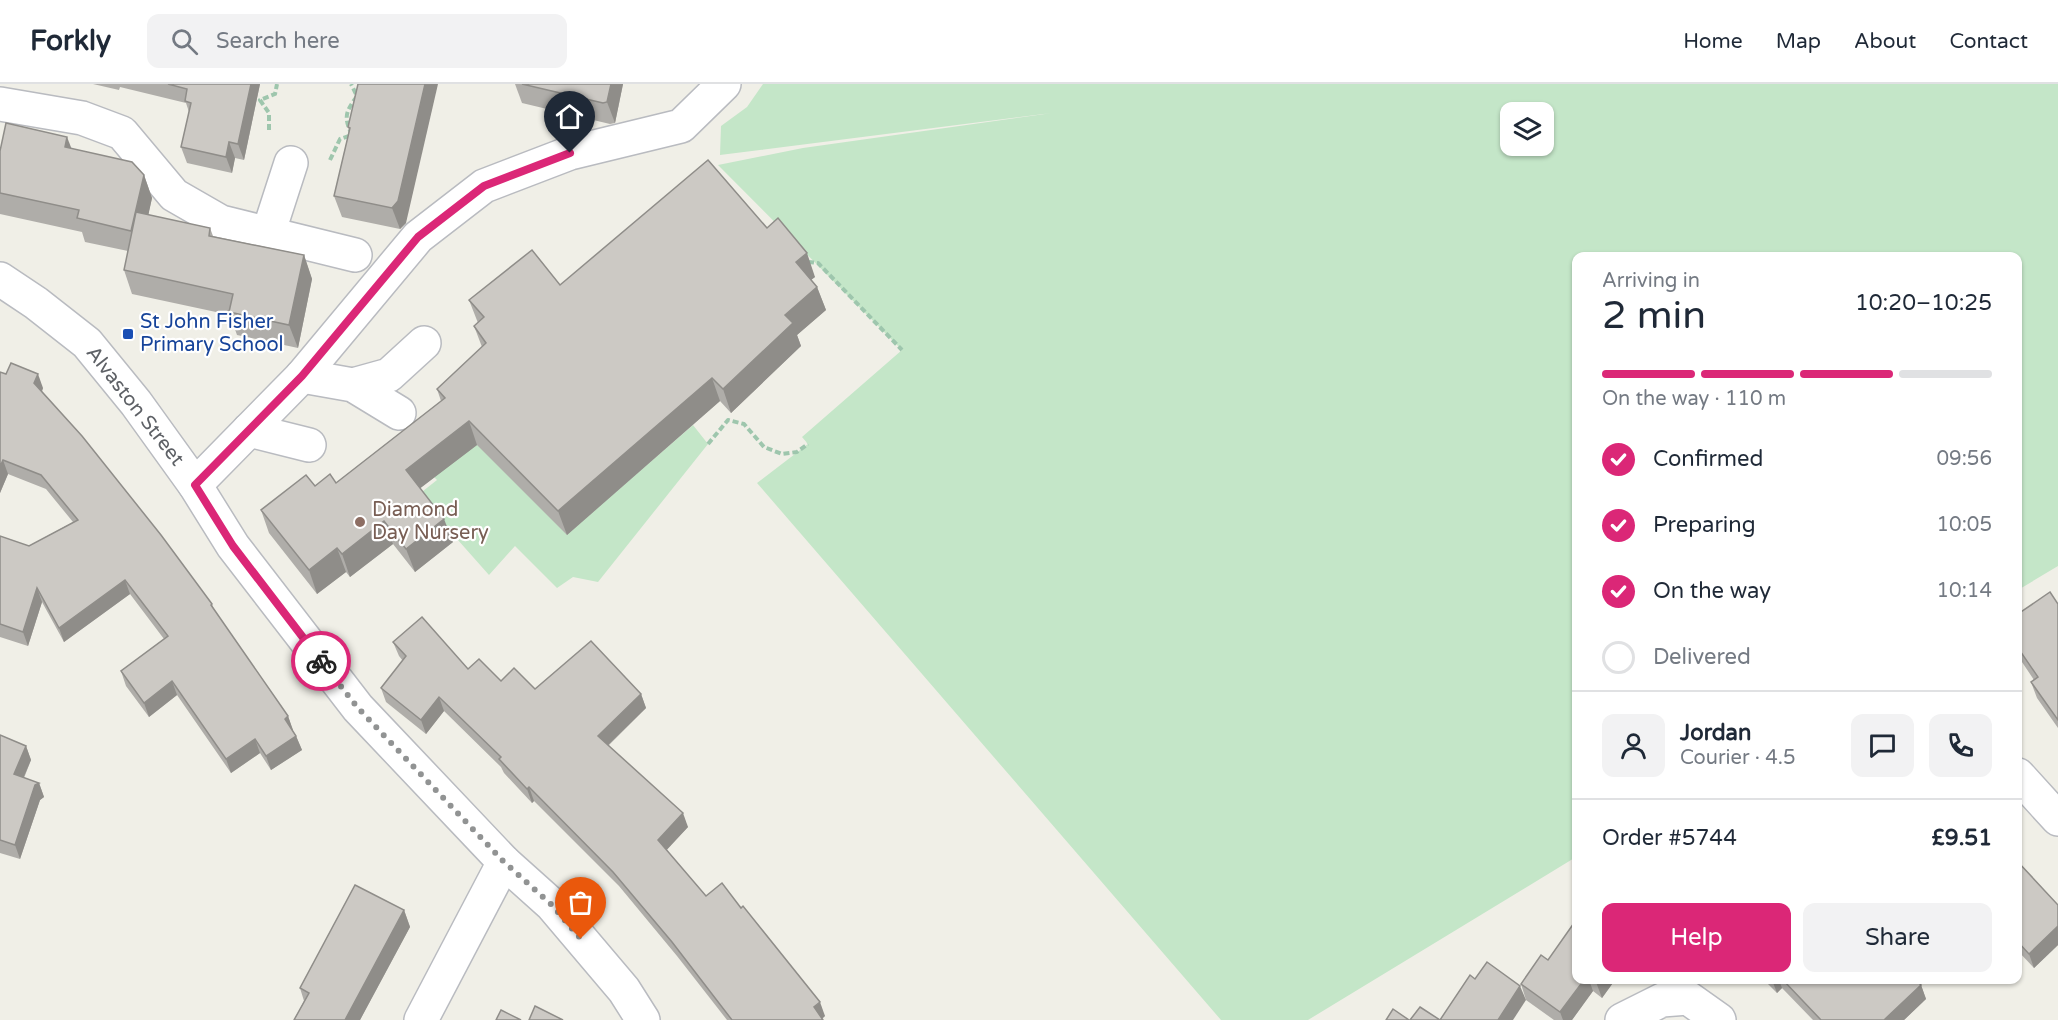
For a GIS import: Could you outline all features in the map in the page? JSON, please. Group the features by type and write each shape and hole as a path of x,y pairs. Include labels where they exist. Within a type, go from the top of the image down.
{"street":[{"path":"195,485 302,376 418,237 484,186 570,153 681,126 724,84"},
{"path":"0,104 82,118 122,133 174,195 221,222 355,255"},
{"path":"268,234 291,163"},
{"name":"Alvaston Street","path":"0,279 36,303 87,343 136,403 195,485 233,546 358,708 504,862 552,905 624,990 643,1020"},
{"path":"353,385 389,375 424,343"},
{"path":"302,376 353,385 399,413"},
{"path":"249,430 309,445"},
{"path":"2022,780 2054,807"},
{"path":"421,1020 504,862"},
{"path":"1622,1020 1662,1000 1688,998 1719,1020"}],"path":[{"path":"325,163 332,159 340,139 352,135 347,123 347,111 357,96 351,84"},
{"path":"803,262 818,263 902,350"},
{"path":"708,444 728,420 744,424 764,447 782,454 797,452 808,444"}],"green space":[{"path":"763,84 2058,84 2058,566 2022,588 2022,252 1572,252 1572,859 1308,1020 1221,1020 757,483 808,444 802,437 902,350 718,165 803,148 1052,113 720,155 721,126 747,107"},
{"path":"446,413 567,534 693,425 708,444 598,582 573,577 557,588 515,546 489,575 418,495 437,480 411,454"}],"building":[{"path":"168,84 251,84 238,144 229,142 226,157 181,147 191,103 185,101 187,89"},
{"path":"358,84 425,84 398,201 392,208 334,196"},
{"path":"522,84 611,84 607,102 603,103"},
{"path":"6,123 67,137 65,147 132,162 144,175 131,231 77,218 79,210 0,193 0,151"},
{"path":"708,160 767,228 778,218 807,253 796,262 817,287 785,315 793,323 723,389 712,378 558,511 469,421 406,470 444,519 406,549 384,521 342,554 337,548 309,570 261,510 306,475 315,486 330,474 336,483 445,398 437,389 486,343 474,326 484,317 469,300 532,250 560,285"},
{"path":"136,212 210,228 209,236 304,255 289,325 229,312 233,294 124,270"},
{"path":"11,363 38,374 34,383 82,436 161,535 212,604 288,716 285,719 296,736 266,756 255,739 226,759 172,681 144,703 121,671 168,636 125,580 59,628 37,588 23,632 0,624 0,536 29,546 78,520 41,475 3,460 0,467 0,372 6,374"},
{"path":"2050,592 2058,604 2058,720 2031,682 2038,677 2022,654 2022,611"},
{"path":"422,617 468,669 479,659 501,681 514,668 535,689 591,641 641,694 598,736 683,813 658,840 706,896 722,883 820,1002 814,1007 823,1020 732,1020 672,942 613,872 529,787 527,789 499,759 501,757 439,697 421,720 381,688 406,656 393,642"},
{"path":"0,735 26,746 14,774 39,783 35,785 15,845 0,840"},
{"path":"2022,866 2058,905 2058,926 2029,954 2022,946"},
{"path":"355,885 404,910 345,1020 294,1020 309,993 300,988"},
{"path":"1572,926 1572,984 1581,984 1560,1012 1521,984 1541,955 1548,960"},
{"path":"1487,962 1520,986 1498,1020 1440,1020 1470,975 1475,979"},
{"path":"1787,984 1921,985 1884,1020 1821,1020"},
{"path":"535,1006 563,1020 529,1020"},
{"path":"1420,1007 1440,1020 1410,1020"},
{"path":"1393,1009 1409,1020 1386,1020"},
{"path":"501,1010 521,1020 496,1020"}],"way so far":[{"path":"321,661 358,708 504,862 552,905 581,939"}],"place":[{"name":"St John Fisher Primary School","path":"128,334"},
{"name":"Diamond Day Nursery","path":"360,522"}],"route":[{"path":"321,661 233,546 195,485 302,376 418,237 484,186 570,153"}]}
